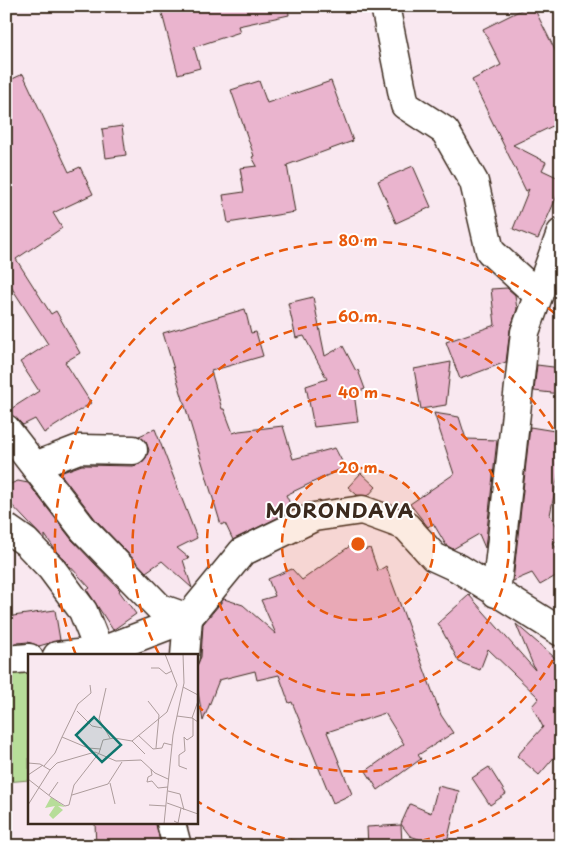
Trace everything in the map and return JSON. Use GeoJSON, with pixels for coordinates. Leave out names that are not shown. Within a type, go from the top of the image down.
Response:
{"type":"FeatureCollection","features":[{"type":"Feature","properties":{"kind":"street"},"geometry":{"type":"LineString","coordinates":[[385,6],[405,105],[445,131],[474,182],[490,251],[538,295]]}},
{"type":"Feature","properties":{"kind":"street"},"geometry":{"type":"LineString","coordinates":[[496,593],[525,332],[561,233]]}},
{"type":"Feature","properties":{"kind":"street"},"geometry":{"type":"LineString","coordinates":[[6,429],[84,530],[160,608],[188,618]]}},
{"type":"Feature","properties":{"kind":"street"},"geometry":{"type":"LineString","coordinates":[[35,466],[79,449],[133,450]]}},
{"type":"Feature","properties":{"kind":"street"},"geometry":{"type":"LineString","coordinates":[[6,528],[26,542],[51,568],[82,611],[100,654],[188,618],[242,552],[314,517],[362,510],[406,526],[434,557],[458,568],[561,632]]}},
{"type":"Feature","properties":{"kind":"street"},"geometry":{"type":"LineString","coordinates":[[184,654],[188,618]]}},
{"type":"Feature","properties":{"kind":"street"},"geometry":{"type":"LineString","coordinates":[[6,660],[28,658]]}},
{"type":"Feature","properties":{"kind":"street"},"geometry":{"type":"LineString","coordinates":[[170,824],[177,846]]}},
{"type":"Feature","properties":{"kind":"green space"},"geometry":{"type":"Polygon","coordinates":[[[28,663],[28,780],[6,782],[6,668],[28,663]]]}},
{"type":"Feature","properties":{"kind":"building"},"geometry":{"type":"Polygon","coordinates":[[[160,6],[288,6],[289,15],[238,26],[240,32],[194,47],[200,68],[178,74],[160,6]]]}},
{"type":"Feature","properties":{"kind":"building"},"geometry":{"type":"Polygon","coordinates":[[[529,6],[533,6],[561,62],[561,122],[513,145],[546,162],[542,170],[561,179],[561,187],[538,239],[513,229],[529,189],[526,191],[472,80],[501,65],[483,29],[529,6]]]}},
{"type":"Feature","properties":{"kind":"building"},"geometry":{"type":"Polygon","coordinates":[[[23,74],[69,172],[80,167],[93,194],[53,213],[62,228],[16,259],[51,314],[56,311],[80,353],[65,362],[91,403],[44,433],[35,419],[23,425],[12,415],[6,414],[6,412],[39,391],[20,362],[48,344],[6,279],[6,82],[23,74]]]}},
{"type":"Feature","properties":{"kind":"building"},"geometry":{"type":"Polygon","coordinates":[[[259,81],[267,103],[331,81],[353,141],[287,165],[295,212],[228,223],[223,195],[244,192],[240,168],[257,166],[252,157],[254,156],[231,90],[259,81]]]}},
{"type":"Feature","properties":{"kind":"building"},"geometry":{"type":"Polygon","coordinates":[[[122,126],[126,155],[106,158],[102,129],[122,126]]]}},
{"type":"Feature","properties":{"kind":"building"},"geometry":{"type":"Polygon","coordinates":[[[413,166],[431,207],[396,223],[378,181],[413,166]]]}},
{"type":"Feature","properties":{"kind":"building"},"geometry":{"type":"Polygon","coordinates":[[[507,288],[515,295],[517,309],[510,330],[506,362],[460,379],[446,342],[495,325],[491,289],[507,288]]]}},
{"type":"Feature","properties":{"kind":"building"},"geometry":{"type":"Polygon","coordinates":[[[313,297],[325,356],[343,346],[356,371],[358,370],[365,389],[354,393],[358,422],[314,427],[306,386],[327,379],[304,336],[296,338],[288,303],[313,297]]]}},
{"type":"Feature","properties":{"kind":"building"},"geometry":{"type":"Polygon","coordinates":[[[245,309],[251,333],[256,332],[263,356],[211,371],[222,409],[224,409],[233,433],[283,426],[293,459],[335,448],[345,467],[286,495],[293,510],[233,540],[225,523],[221,525],[163,333],[245,309]]]}},
{"type":"Feature","properties":{"kind":"building"},"geometry":{"type":"Polygon","coordinates":[[[451,362],[446,405],[421,409],[414,369],[451,362]]]}},
{"type":"Feature","properties":{"kind":"building"},"geometry":{"type":"Polygon","coordinates":[[[537,365],[561,368],[561,394],[534,391],[537,365]]]}},
{"type":"Feature","properties":{"kind":"building"},"geometry":{"type":"Polygon","coordinates":[[[434,413],[459,417],[466,439],[497,440],[485,548],[479,534],[453,549],[446,545],[433,523],[428,527],[410,504],[454,474],[434,413]]]}},
{"type":"Feature","properties":{"kind":"building"},"geometry":{"type":"Polygon","coordinates":[[[530,427],[561,432],[561,460],[550,515],[561,533],[561,538],[553,543],[561,555],[561,573],[540,585],[532,573],[513,581],[530,427]]]}},
{"type":"Feature","properties":{"kind":"building"},"geometry":{"type":"Polygon","coordinates":[[[155,429],[197,538],[177,548],[189,558],[183,560],[192,588],[162,561],[146,572],[96,520],[60,473],[82,465],[133,466],[140,464],[146,458],[149,450],[146,442],[139,436],[155,429]]]}},
{"type":"Feature","properties":{"kind":"building"},"geometry":{"type":"Polygon","coordinates":[[[361,473],[376,487],[368,496],[357,495],[348,487],[361,473]]]}},
{"type":"Feature","properties":{"kind":"building"},"geometry":{"type":"Polygon","coordinates":[[[18,481],[28,483],[72,540],[120,590],[136,614],[113,630],[87,590],[90,588],[56,551],[45,535],[45,540],[7,500],[10,484],[18,481]]]}},
{"type":"Feature","properties":{"kind":"building"},"geometry":{"type":"Polygon","coordinates":[[[357,541],[360,551],[370,548],[378,571],[386,566],[441,715],[453,733],[418,755],[421,759],[378,790],[366,771],[404,744],[385,713],[327,732],[352,794],[333,803],[292,702],[289,703],[279,675],[257,680],[255,671],[219,680],[203,721],[198,692],[198,662],[201,657],[203,624],[224,599],[243,605],[276,634],[261,600],[275,596],[268,579],[292,569],[302,580],[357,541]]]}},
{"type":"Feature","properties":{"kind":"building"},"geometry":{"type":"Polygon","coordinates":[[[469,595],[535,670],[516,624],[561,663],[561,761],[557,754],[539,775],[517,756],[543,727],[532,706],[539,698],[488,649],[480,670],[459,662],[438,623],[469,595]]]}},
{"type":"Feature","properties":{"kind":"building"},"geometry":{"type":"Polygon","coordinates":[[[55,610],[60,640],[39,646],[28,642],[6,644],[6,617],[55,610]]]}},
{"type":"Feature","properties":{"kind":"building"},"geometry":{"type":"Polygon","coordinates":[[[489,767],[506,794],[490,805],[472,778],[489,767]]]}},
{"type":"Feature","properties":{"kind":"building"},"geometry":{"type":"Polygon","coordinates":[[[438,786],[459,791],[446,846],[439,846],[410,836],[401,824],[410,804],[431,813],[438,786]]]}},
{"type":"Feature","properties":{"kind":"building"},"geometry":{"type":"Polygon","coordinates":[[[95,824],[156,824],[161,846],[96,846],[95,824]]]}},
{"type":"Feature","properties":{"kind":"building"},"geometry":{"type":"Polygon","coordinates":[[[401,825],[402,844],[368,846],[367,827],[401,825]]]}},
{"type":"Feature","properties":{"kind":"district","name":"MORONDAVA"},"geometry":{"type":"Point","coordinates":[340,511]}}]}
